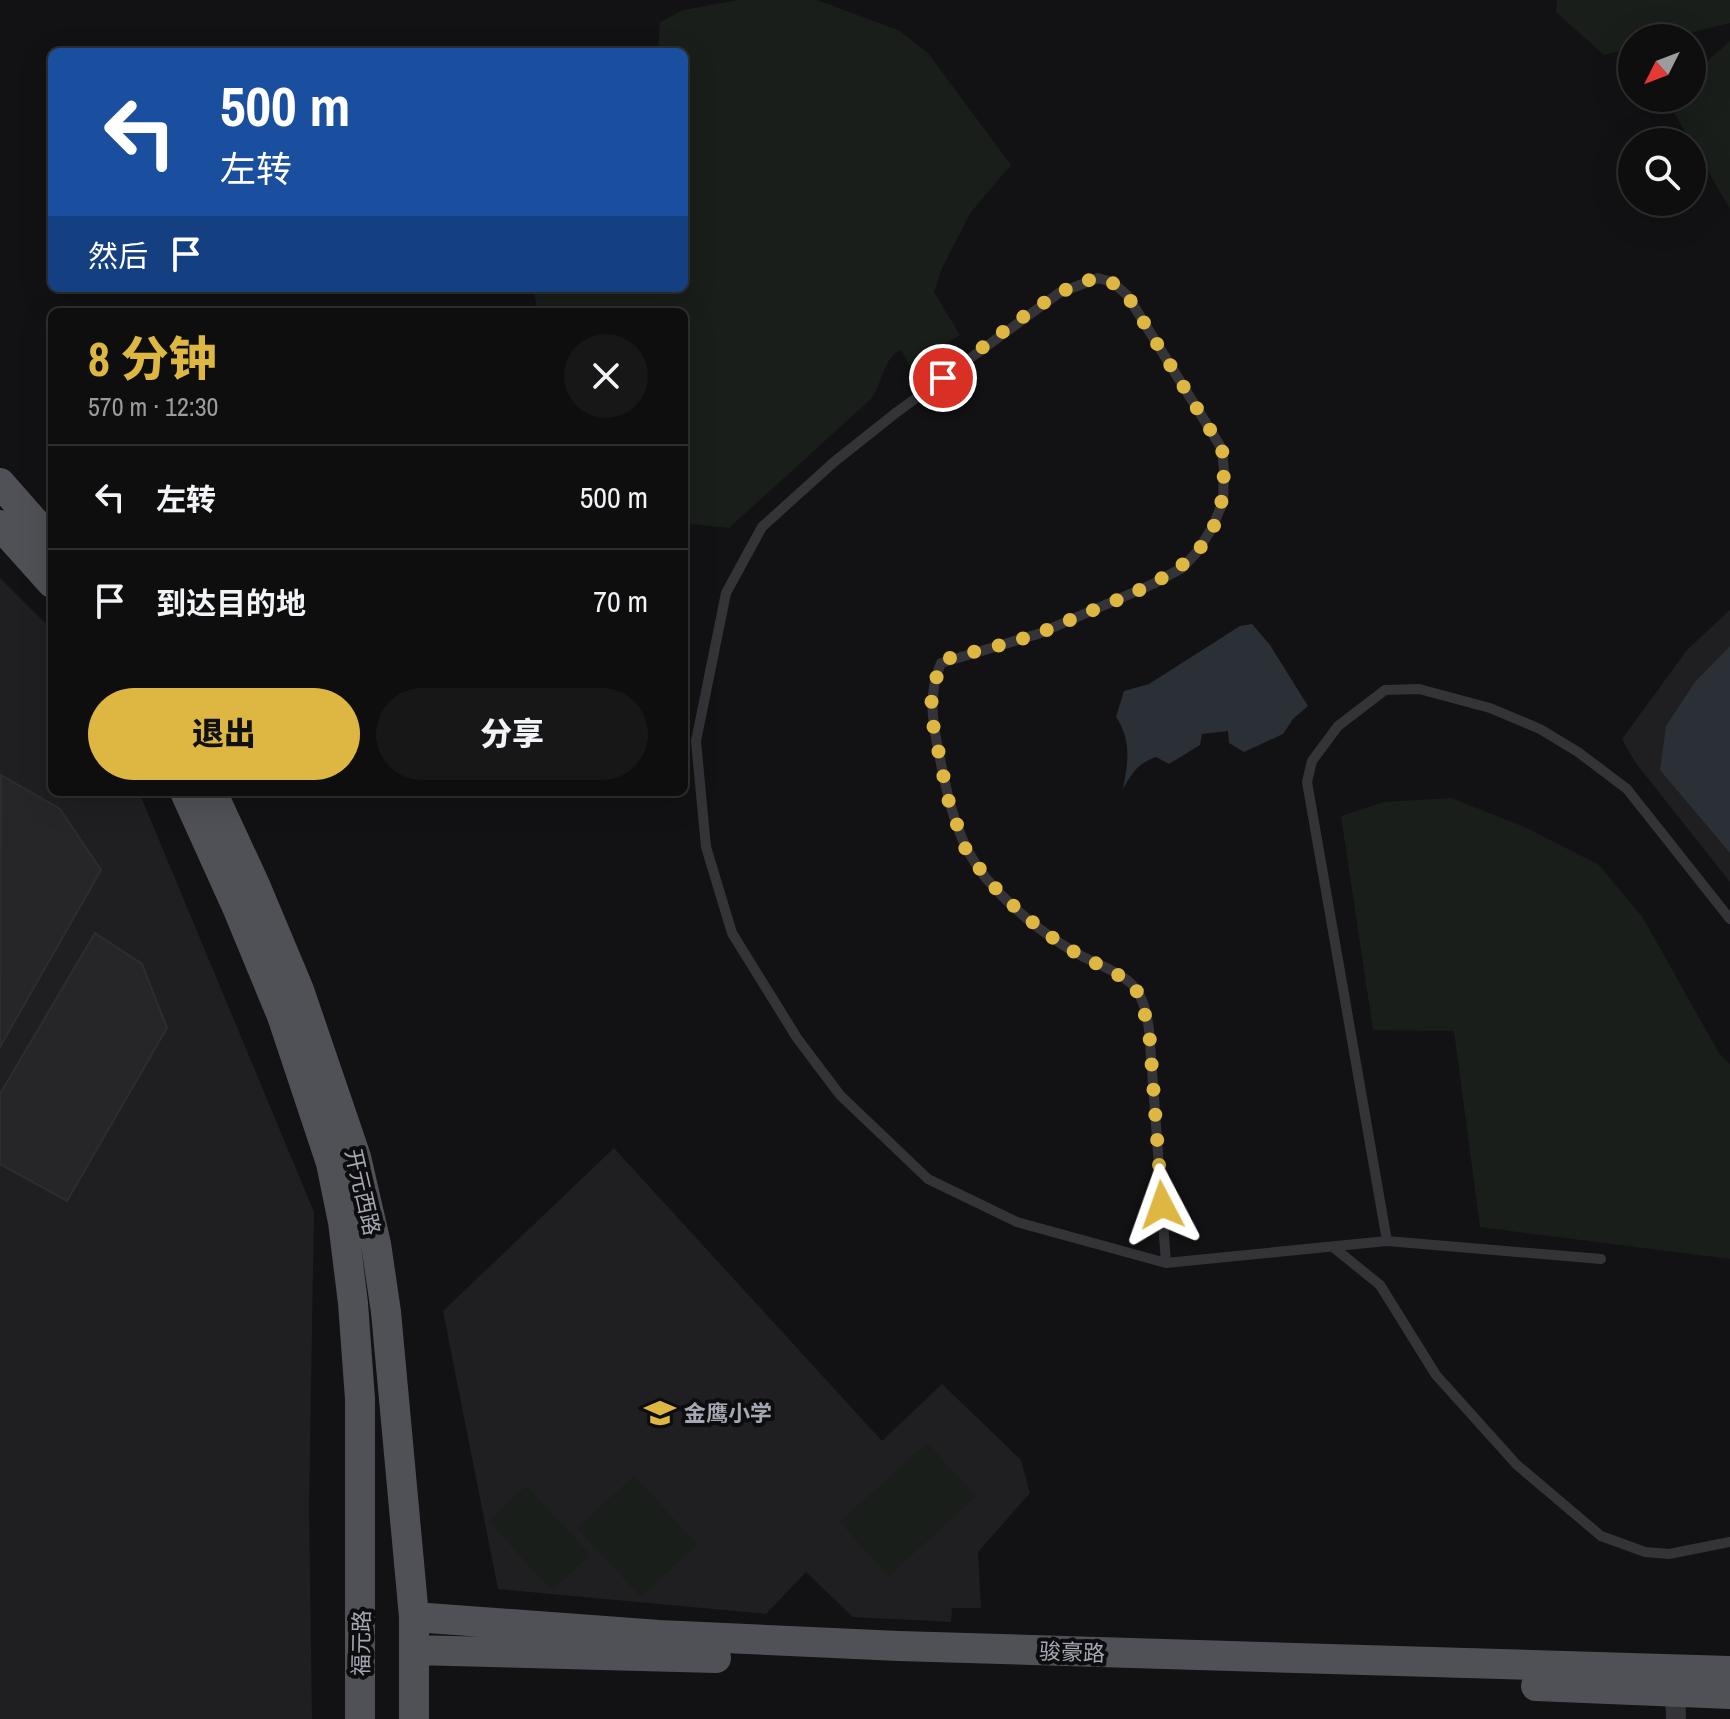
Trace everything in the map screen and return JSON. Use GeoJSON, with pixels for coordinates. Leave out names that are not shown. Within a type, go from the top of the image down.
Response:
{"type":"FeatureCollection","features":[{"type":"Feature","properties":{"kind":"main road"},"geometry":{"type":"LineString","coordinates":[[0,483],[48,537]]}},
{"type":"Feature","properties":{"kind":"main road"},"geometry":{"type":"LineString","coordinates":[[0,525],[48,579]]}},
{"type":"Feature","properties":{"kind":"main road","name":"开元西路"},"geometry":{"type":"LineString","coordinates":[[187,796],[282,1016],[331,1163],[343,1222],[353,1303],[360,1399],[362,1566]]}},
{"type":"Feature","properties":{"kind":"main road","name":"开元西路"},"geometry":{"type":"LineString","coordinates":[[214,796],[299,990],[356,1157],[376,1244],[386,1312],[414,1617]]}},
{"type":"Feature","properties":{"kind":"main road","name":"福元路"},"geometry":{"type":"LineString","coordinates":[[360,1719],[362,1566]]}},
{"type":"Feature","properties":{"kind":"main road"},"geometry":{"type":"LineString","coordinates":[[414,1617],[414,1719]]}},
{"type":"Feature","properties":{"kind":"main road","name":"骏豪路"},"geometry":{"type":"LineString","coordinates":[[414,1617],[659,1635],[1675,1693],[1730,1671]]}},
{"type":"Feature","properties":{"kind":"main road","name":"骏豪路"},"geometry":{"type":"LineString","coordinates":[[414,1650],[1280,1674],[1730,1694]]}},
{"type":"Feature","properties":{"kind":"lane"},"geometry":{"type":"LineString","coordinates":[[1166,1263],[1149,1029],[1139,994],[1128,980],[1044,932],[1001,895],[967,853],[948,799],[931,714],[932,692],[941,663],[1038,634],[1153,584],[1182,568],[1212,528],[1223,502],[1222,449],[1127,295],[1112,282],[1098,278],[1059,293],[897,412],[834,462],[762,527],[726,593],[696,741],[706,847],[732,933],[797,1038],[840,1095],[928,1179],[1017,1222],[1166,1263],[1387,1241],[1601,1259]]}},
{"type":"Feature","properties":{"kind":"lane"},"geometry":{"type":"LineString","coordinates":[[1387,1241],[1307,782],[1312,761],[1338,726],[1385,690],[1419,689],[1490,708],[1540,729],[1578,752],[1627,789],[1730,919]]}},
{"type":"Feature","properties":{"kind":"lane"},"geometry":{"type":"LineString","coordinates":[[1333,1247],[1380,1285],[1436,1375],[1517,1465],[1601,1536],[1645,1552],[1669,1554],[1730,1542]]}},
{"type":"Feature","properties":{"kind":"shaded area"},"geometry":{"type":"Polygon","coordinates":[[[739,0],[817,0],[900,31],[928,53],[1011,165],[971,212],[942,268],[934,292],[960,335],[910,366],[901,350],[895,353],[871,399],[729,528],[688,523],[688,308],[536,308],[534,292],[688,292],[688,48],[658,48],[660,22],[683,10],[739,0]]]}},
{"type":"Feature","properties":{"kind":"shaded area"},"geometry":{"type":"Polygon","coordinates":[[[1557,0],[1730,0],[1730,23],[1706,29],[1706,24],[1618,24],[1618,52],[1604,55],[1556,12],[1557,0]]]}},
{"type":"Feature","properties":{"kind":"shaded area"},"geometry":{"type":"Polygon","coordinates":[[[1730,41],[1730,209],[1706,168],[1706,128],[1683,128],[1674,112],[1706,112],[1706,62],[1730,41]]]}},
{"type":"Feature","properties":{"kind":"shaded area"},"geometry":{"type":"Polygon","coordinates":[[[0,578],[48,626],[48,796],[141,796],[314,1212],[309,1506],[312,1719],[0,1719],[0,578]]]}},
{"type":"Feature","properties":{"kind":"shaded area"},"geometry":{"type":"Polygon","coordinates":[[[1730,610],[1730,882],[1635,762],[1622,739],[1687,650],[1730,610]]]}},
{"type":"Feature","properties":{"kind":"shaded area"},"geometry":{"type":"Polygon","coordinates":[[[1252,624],[1270,645],[1308,706],[1293,719],[1283,734],[1244,752],[1229,743],[1228,731],[1202,734],[1200,745],[1169,764],[1156,757],[1145,762],[1123,789],[1127,743],[1116,717],[1124,691],[1149,684],[1240,626],[1252,624]]]}},
{"type":"Feature","properties":{"kind":"shaded area"},"geometry":{"type":"Polygon","coordinates":[[[1730,646],[1730,853],[1660,770],[1666,726],[1695,682],[1730,646]]]}},
{"type":"Feature","properties":{"kind":"shaded area"},"geometry":{"type":"Polygon","coordinates":[[[1451,798],[1527,828],[1599,865],[1643,918],[1719,1053],[1730,1064],[1730,1259],[1480,1227],[1454,1031],[1373,1030],[1341,816],[1384,802],[1451,798]]]}},
{"type":"Feature","properties":{"kind":"shaded area","name":"金鹰小学"},"geometry":{"type":"Polygon","coordinates":[[[614,1148],[882,1441],[942,1384],[1021,1460],[1030,1493],[978,1552],[981,1608],[952,1608],[951,1622],[853,1617],[806,1572],[766,1614],[498,1589],[443,1311],[614,1148]]]}},
{"type":"Feature","properties":{"kind":"shaded area"},"geometry":{"type":"Polygon","coordinates":[[[927,1443],[976,1496],[889,1576],[840,1522],[927,1443]]]}},
{"type":"Feature","properties":{"kind":"shaded area"},"geometry":{"type":"Polygon","coordinates":[[[634,1476],[697,1544],[641,1597],[577,1528],[634,1476]]]}},
{"type":"Feature","properties":{"kind":"shaded area"},"geometry":{"type":"Polygon","coordinates":[[[526,1486],[590,1555],[552,1590],[489,1522],[526,1486]]]}},
{"type":"Feature","properties":{"kind":"building"},"geometry":{"type":"Polygon","coordinates":[[[1,775],[60,809],[101,870],[0,1047],[1,775]]]}},
{"type":"Feature","properties":{"kind":"building"},"geometry":{"type":"Polygon","coordinates":[[[95,933],[142,964],[167,1028],[67,1201],[0,1164],[0,1094],[95,933]]]}},
{"type":"Feature","properties":{"kind":"place","name":"金鹰小学"},"geometry":{"type":"Point","coordinates":[660,1413]}},
{"type":"Feature","properties":{"kind":"route"},"geometry":{"type":"LineString","coordinates":[[943,378],[1059,293],[1098,278],[1112,282],[1127,295],[1222,449],[1223,502],[1212,528],[1182,568],[1153,584],[1038,634],[950,658],[941,663],[932,692],[931,714],[948,799],[967,853],[1001,895],[1044,932],[1128,980],[1139,994],[1149,1029],[1162,1205]]}}]}
